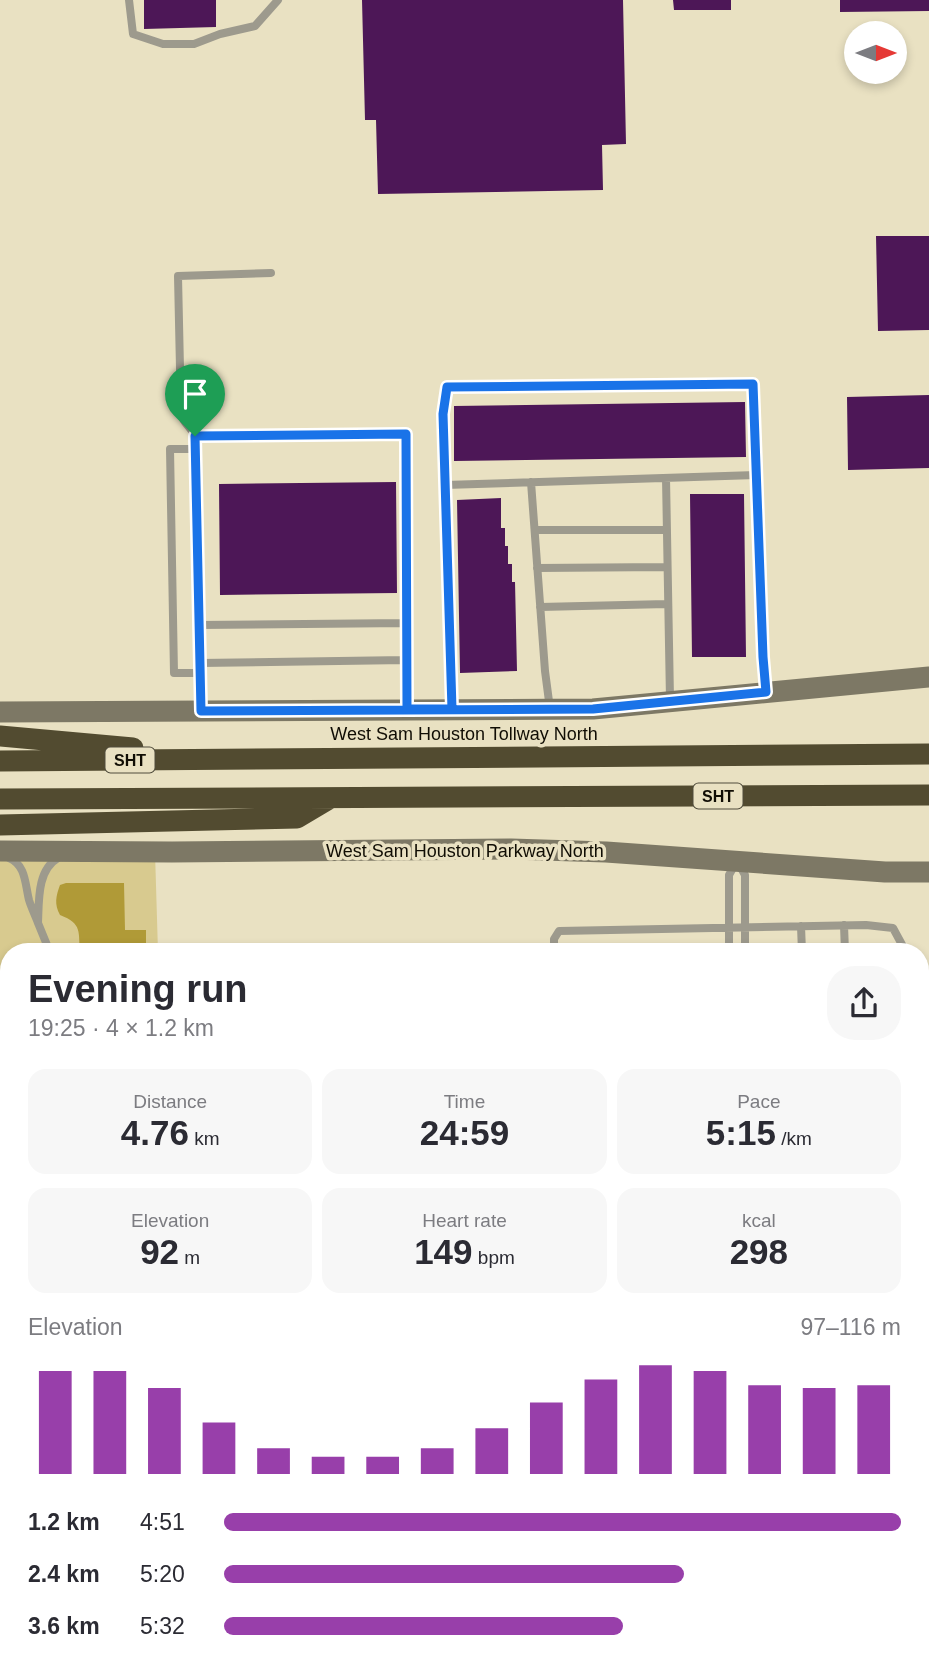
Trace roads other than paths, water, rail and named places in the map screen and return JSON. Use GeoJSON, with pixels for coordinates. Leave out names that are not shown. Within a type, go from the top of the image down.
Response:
{"type":"FeatureCollection","features":[{"type":"Feature","properties":{"kind":"highway"},"geometry":{"type":"LineString","coordinates":[[0,736],[261,759]]}},
{"type":"Feature","properties":{"kind":"highway","name":"West Sam Houston Tollway North"},"geometry":{"type":"LineString","coordinates":[[0,761],[929,754]]}},
{"type":"Feature","properties":{"kind":"highway","name":"SHT"},"geometry":{"type":"LineString","coordinates":[[0,799],[929,795]]}},
{"type":"Feature","properties":{"kind":"highway"},"geometry":{"type":"LineString","coordinates":[[0,825],[297,818],[331,798]]}},
{"type":"Feature","properties":{"kind":"main road"},"geometry":{"type":"LineString","coordinates":[[0,712],[593,709],[929,677]]}},
{"type":"Feature","properties":{"kind":"main road","name":"West Sam Houston Parkway North"},"geometry":{"type":"LineString","coordinates":[[0,852],[511,849],[606,852],[886,872],[929,872]]}},
{"type":"Feature","properties":{"kind":"lane"},"geometry":{"type":"LineString","coordinates":[[129,0],[132,34],[163,44],[194,44],[220,34],[255,26],[278,0]]}},
{"type":"Feature","properties":{"kind":"lane"},"geometry":{"type":"LineString","coordinates":[[201,711],[195,436],[181,415],[178,276],[271,273]]}},
{"type":"Feature","properties":{"kind":"lane"},"geometry":{"type":"LineString","coordinates":[[452,709],[443,414],[447,387],[753,384],[766,692]]}},
{"type":"Feature","properties":{"kind":"lane"},"geometry":{"type":"LineString","coordinates":[[195,436],[406,434],[407,709]]}},
{"type":"Feature","properties":{"kind":"lane"},"geometry":{"type":"LineString","coordinates":[[195,449],[170,449],[174,673],[200,673]]}},
{"type":"Feature","properties":{"kind":"lane"},"geometry":{"type":"LineString","coordinates":[[445,485],[756,475]]}},
{"type":"Feature","properties":{"kind":"lane"},"geometry":{"type":"LineString","coordinates":[[666,478],[670,701]]}},
{"type":"Feature","properties":{"kind":"lane"},"geometry":{"type":"LineString","coordinates":[[531,482],[550,709]]}},
{"type":"Feature","properties":{"kind":"lane"},"geometry":{"type":"LineString","coordinates":[[535,530],[667,530]]}},
{"type":"Feature","properties":{"kind":"lane"},"geometry":{"type":"LineString","coordinates":[[537,568],[667,567]]}},
{"type":"Feature","properties":{"kind":"lane"},"geometry":{"type":"LineString","coordinates":[[540,607],[667,604]]}},
{"type":"Feature","properties":{"kind":"lane"},"geometry":{"type":"LineString","coordinates":[[199,625],[406,623]]}},
{"type":"Feature","properties":{"kind":"lane"},"geometry":{"type":"LineString","coordinates":[[200,663],[407,660]]}},
{"type":"Feature","properties":{"kind":"lane"},"geometry":{"type":"LineString","coordinates":[[0,852],[15,860],[24,875],[29,901],[46,943]]}},
{"type":"Feature","properties":{"kind":"lane"},"geometry":{"type":"LineString","coordinates":[[38,923],[43,875],[52,861],[70,852]]}},
{"type":"Feature","properties":{"kind":"lane"},"geometry":{"type":"LineString","coordinates":[[729,943],[729,875],[737,861],[745,874],[745,943]]}},
{"type":"Feature","properties":{"kind":"lane"},"geometry":{"type":"LineString","coordinates":[[554,943],[559,931],[844,925],[893,928],[901,943]]}},
{"type":"Feature","properties":{"kind":"lane"},"geometry":{"type":"LineString","coordinates":[[844,925],[845,943]]}},
{"type":"Feature","properties":{"kind":"lane"},"geometry":{"type":"LineString","coordinates":[[801,926],[802,943]]}}]}
